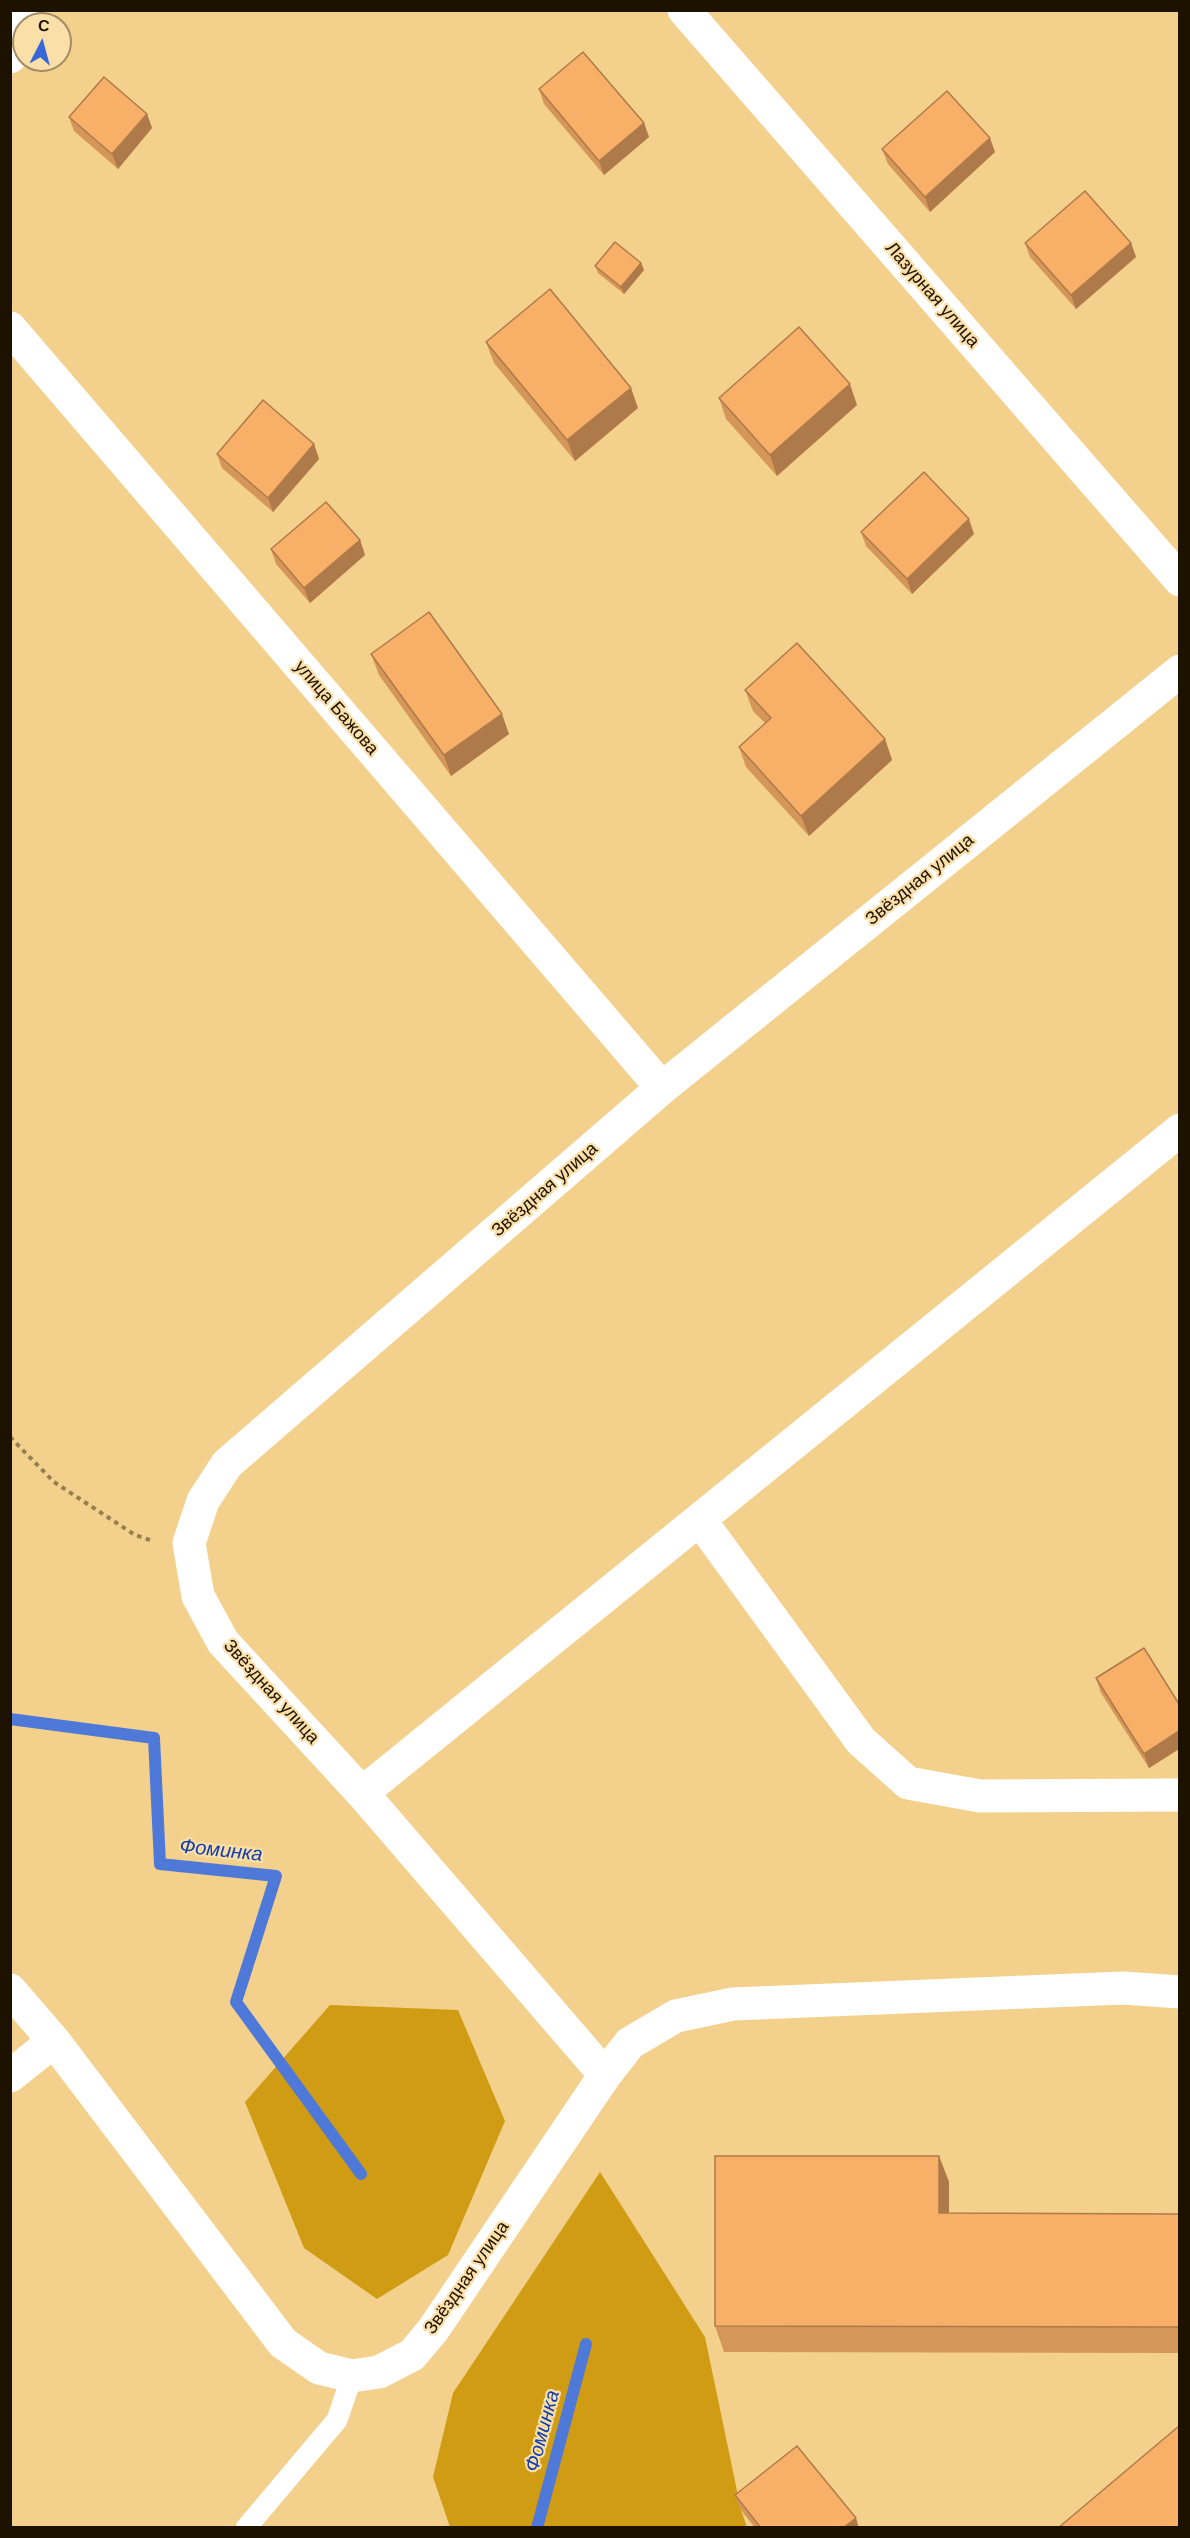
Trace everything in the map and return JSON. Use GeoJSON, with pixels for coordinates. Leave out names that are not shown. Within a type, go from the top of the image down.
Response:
{"type":"FeatureCollection","features":[{"type":"Feature","properties":{"kind":"street"},"geometry":{"type":"LineString","coordinates":[[10,57],[22,10]]}},
{"type":"Feature","properties":{"kind":"street","name":"Лазурная улица"},"geometry":{"type":"LineString","coordinates":[[684,10],[1179,580]]}},
{"type":"Feature","properties":{"kind":"street","name":"улица Бажова"},"geometry":{"type":"LineString","coordinates":[[10,328],[662,1088]]}},
{"type":"Feature","properties":{"kind":"street","name":"Звёздная улица"},"geometry":{"type":"LineString","coordinates":[[10,1990],[54,2041],[283,2343],[319,2368],[352,2376],[379,2372],[412,2355],[433,2330],[605,2075],[362,1793],[223,1642],[198,1596],[189,1543],[203,1501],[227,1464],[662,1088],[1179,671]]}},
{"type":"Feature","properties":{"kind":"street"},"geometry":{"type":"LineString","coordinates":[[362,1793],[1179,1130]]}},
{"type":"Feature","properties":{"kind":"street"},"geometry":{"type":"LineString","coordinates":[[700,1520],[861,1741],[908,1784],[980,1797],[1179,1795]]}},
{"type":"Feature","properties":{"kind":"street"},"geometry":{"type":"LineString","coordinates":[[605,2075],[630,2043],[676,2016],[733,2004],[1122,1988],[1179,1992]]}},
{"type":"Feature","properties":{"kind":"street"},"geometry":{"type":"LineString","coordinates":[[10,2076],[54,2041]]}},
{"type":"Feature","properties":{"kind":"lane"},"geometry":{"type":"LineString","coordinates":[[246,2528],[337,2420],[352,2376]]}},
{"type":"Feature","properties":{"kind":"path"},"geometry":{"type":"LineString","coordinates":[[10,1437],[54,1482],[135,1535],[168,1546],[189,1543]]}},
{"type":"Feature","properties":{"kind":"shaded area"},"geometry":{"type":"Polygon","coordinates":[[[330,2005],[458,2010],[505,2121],[448,2255],[377,2299],[304,2248],[245,2102],[330,2005]]]}},
{"type":"Feature","properties":{"kind":"shaded area"},"geometry":{"type":"Polygon","coordinates":[[[600,2172],[705,2337],[741,2510],[747,2527],[450,2527],[433,2477],[453,2393],[600,2172]]]}},
{"type":"Feature","properties":{"kind":"building"},"geometry":{"type":"Polygon","coordinates":[[[583,52],[644,123],[599,161],[539,89],[583,52]]]}},
{"type":"Feature","properties":{"kind":"building"},"geometry":{"type":"Polygon","coordinates":[[[104,77],[147,114],[112,154],[69,117],[104,77]]]}},
{"type":"Feature","properties":{"kind":"building"},"geometry":{"type":"Polygon","coordinates":[[[947,91],[990,138],[925,197],[882,149],[947,91]]]}},
{"type":"Feature","properties":{"kind":"building"},"geometry":{"type":"Polygon","coordinates":[[[1085,191],[1131,243],[1071,295],[1025,243],[1085,191]]]}},
{"type":"Feature","properties":{"kind":"building"},"geometry":{"type":"Polygon","coordinates":[[[615,242],[641,263],[621,287],[595,266],[615,242]]]}},
{"type":"Feature","properties":{"kind":"building"},"geometry":{"type":"Polygon","coordinates":[[[550,289],[631,388],[567,440],[486,342],[550,289]]]}},
{"type":"Feature","properties":{"kind":"building"},"geometry":{"type":"Polygon","coordinates":[[[799,327],[850,384],[770,455],[719,398],[799,327]]]}},
{"type":"Feature","properties":{"kind":"building"},"geometry":{"type":"Polygon","coordinates":[[[263,400],[314,444],[268,498],[217,454],[263,400]]]}},
{"type":"Feature","properties":{"kind":"building"},"geometry":{"type":"Polygon","coordinates":[[[924,472],[969,519],[907,579],[861,532],[924,472]]]}},
{"type":"Feature","properties":{"kind":"building"},"geometry":{"type":"Polygon","coordinates":[[[326,502],[360,540],[304,588],[271,549],[326,502]]]}},
{"type":"Feature","properties":{"kind":"building"},"geometry":{"type":"Polygon","coordinates":[[[429,612],[502,714],[444,755],[371,654],[429,612]]]}},
{"type":"Feature","properties":{"kind":"building"},"geometry":{"type":"Polygon","coordinates":[[[797,643],[885,739],[801,816],[739,747],[771,718],[745,690],[797,643]]]}},
{"type":"Feature","properties":{"kind":"building"},"geometry":{"type":"Polygon","coordinates":[[[1144,1648],[1179,1704],[1179,1731],[1144,1754],[1096,1678],[1144,1648]]]}},
{"type":"Feature","properties":{"kind":"building"},"geometry":{"type":"Polygon","coordinates":[[[715,2156],[939,2156],[939,2213],[1179,2214],[1179,2327],[715,2326],[715,2156]]]}},
{"type":"Feature","properties":{"kind":"building"},"geometry":{"type":"Polygon","coordinates":[[[1179,2426],[1179,2528],[1058,2528],[1179,2426]]]}},
{"type":"Feature","properties":{"kind":"building"},"geometry":{"type":"Polygon","coordinates":[[[797,2446],[856,2518],[843,2528],[761,2528],[735,2495],[797,2446]]]}},
{"type":"Feature","properties":{"kind":"waterway","name":"Фоминка"},"geometry":{"type":"LineString","coordinates":[[10,1719],[154,1738],[160,1864],[276,1876],[236,2002],[361,2174]]}},
{"type":"Feature","properties":{"kind":"waterway","name":"Фоминка"},"geometry":{"type":"LineString","coordinates":[[537,2528],[586,2344]]}}]}
